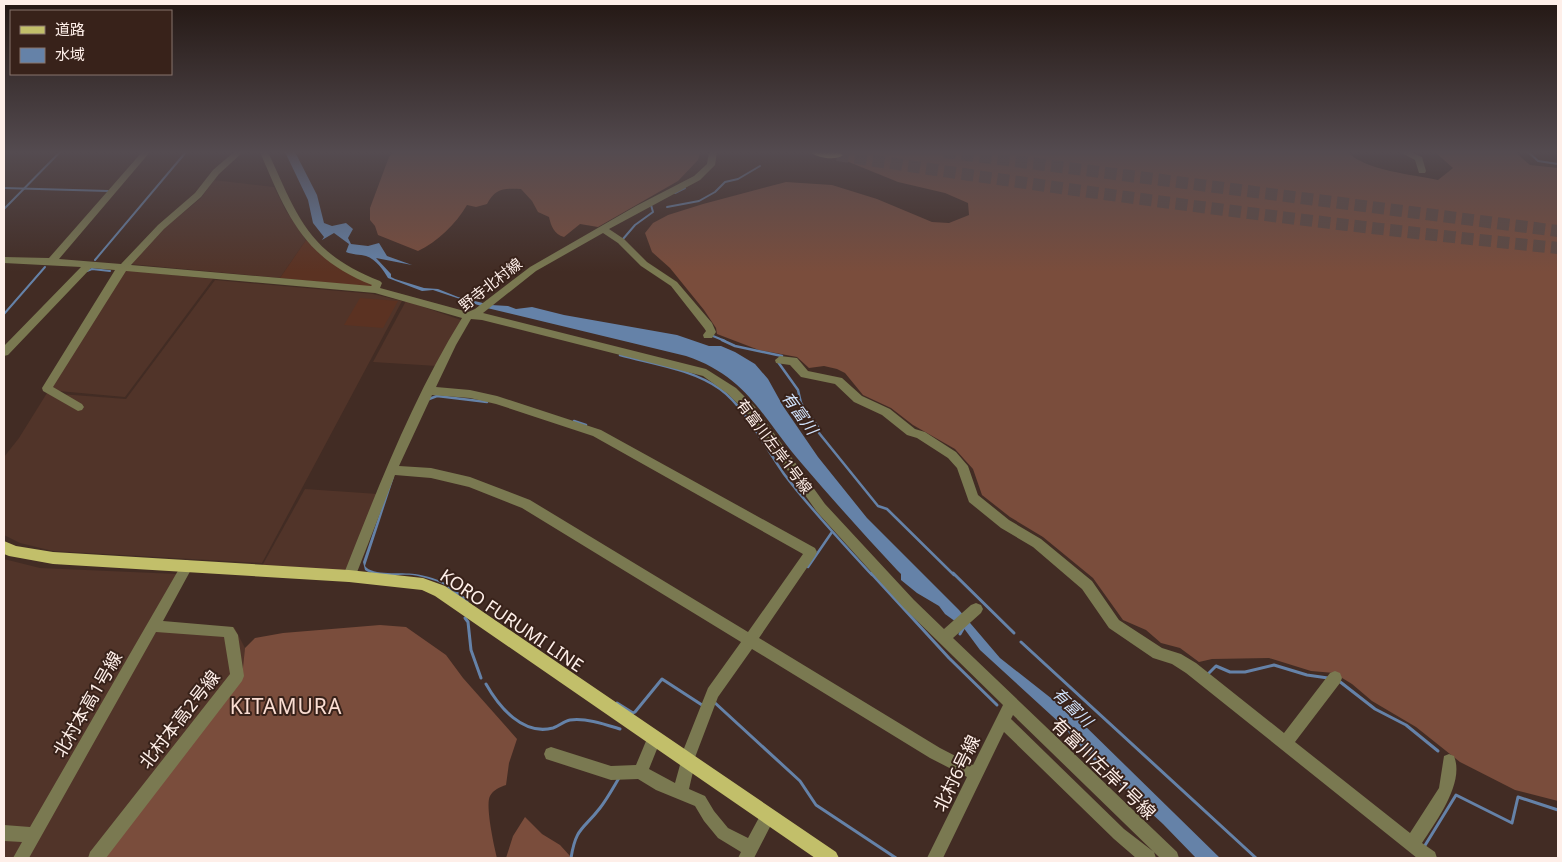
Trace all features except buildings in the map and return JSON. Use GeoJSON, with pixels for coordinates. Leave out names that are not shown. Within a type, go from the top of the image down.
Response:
{"type":"FeatureCollection","features":[{"type":"Feature","properties":{"kind":"main road","name":"KORO FURUMI LINE"},"geometry":{"type":"LineString","coordinates":[[4,547],[14,552],[54,558],[349,576],[406,581],[440,590],[767,817],[830,858]]}},
{"type":"Feature","properties":{"kind":"street"},"geometry":{"type":"LineString","coordinates":[[52,261],[111,192]]}},
{"type":"Feature","properties":{"kind":"street"},"geometry":{"type":"LineString","coordinates":[[78,408],[47,388],[120,266],[158,224],[193,192]]}},
{"type":"Feature","properties":{"kind":"street"},"geometry":{"type":"LineString","coordinates":[[120,266],[200,192]]}},
{"type":"Feature","properties":{"kind":"street"},"geometry":{"type":"LineString","coordinates":[[282,192],[297,224],[318,247],[336,262],[360,276],[377,283],[376,290]]}},
{"type":"Feature","properties":{"kind":"street","name":"野寺北村線"},"geometry":{"type":"LineString","coordinates":[[349,576],[391,470],[451,344],[474,314],[533,269],[671,192]]}},
{"type":"Feature","properties":{"kind":"street"},"geometry":{"type":"LineString","coordinates":[[604,229],[621,241],[644,264],[674,284],[708,326],[711,332],[708,335]]}},
{"type":"Feature","properties":{"kind":"street","name":"有富川左岸1号線"},"geometry":{"type":"LineString","coordinates":[[4,260],[120,266],[376,290],[629,352],[706,373],[722,382],[751,410],[821,508],[1011,704],[1171,858]]}},
{"type":"Feature","properties":{"kind":"street"},"geometry":{"type":"LineString","coordinates":[[4,352],[89,264]]}},
{"type":"Feature","properties":{"kind":"street"},"geometry":{"type":"LineString","coordinates":[[780,360],[793,361],[805,374],[838,380],[858,399],[886,412],[911,432],[952,455],[962,466],[973,498],[1004,524],[1037,543],[1087,585],[1114,624],[1158,653],[1176,659],[1191,668],[1429,858]]}},
{"type":"Feature","properties":{"kind":"street"},"geometry":{"type":"LineString","coordinates":[[429,391],[470,394],[522,406],[598,433],[811,552],[713,693],[687,762],[680,793]]}},
{"type":"Feature","properties":{"kind":"street"},"geometry":{"type":"LineString","coordinates":[[391,470],[431,473],[462,480],[526,504],[935,753],[976,774]]}},
{"type":"Feature","properties":{"kind":"street","name":"北村本高1号線"},"geometry":{"type":"LineString","coordinates":[[21,858],[187,566]]}},
{"type":"Feature","properties":{"kind":"street"},"geometry":{"type":"LineString","coordinates":[[945,637],[975,611]]}},
{"type":"Feature","properties":{"kind":"street","name":"北村本高2号線"},"geometry":{"type":"LineString","coordinates":[[96,858],[237,676],[228,631],[153,626]]}},
{"type":"Feature","properties":{"kind":"street"},"geometry":{"type":"LineString","coordinates":[[1286,743],[1335,678]]}},
{"type":"Feature","properties":{"kind":"street","name":"北村6号線"},"geometry":{"type":"LineString","coordinates":[[935,858],[1011,704]]}},
{"type":"Feature","properties":{"kind":"street"},"geometry":{"type":"LineString","coordinates":[[1003,721],[1119,834],[1148,858]]}},
{"type":"Feature","properties":{"kind":"street"},"geometry":{"type":"LineString","coordinates":[[640,772],[654,739]]}},
{"type":"Feature","properties":{"kind":"street"},"geometry":{"type":"LineString","coordinates":[[551,754],[611,772],[640,772],[661,785],[700,801],[723,833],[748,853],[767,817]]}},
{"type":"Feature","properties":{"kind":"street"},"geometry":{"type":"LineString","coordinates":[[1412,845],[1446,790],[1449,761]]}},
{"type":"Feature","properties":{"kind":"street"},"geometry":{"type":"LineString","coordinates":[[4,833],[34,835]]}},
{"type":"Feature","properties":{"kind":"shaded area"},"geometry":{"type":"Polygon","coordinates":[[[205,192],[277,192],[286,211],[306,240],[280,278],[130,264],[166,227],[201,198],[205,192]]]}},
{"type":"Feature","properties":{"kind":"shaded area"},"geometry":{"type":"Polygon","coordinates":[[[376,192],[497,192],[487,204],[476,207],[467,205],[446,232],[418,251],[378,235],[375,226],[370,220],[370,208],[376,192]]]}},
{"type":"Feature","properties":{"kind":"shaded area"},"geometry":{"type":"Polygon","coordinates":[[[524,192],[658,192],[598,227],[580,224],[564,237],[554,229],[549,217],[538,212],[524,192]]]}},
{"type":"Feature","properties":{"kind":"shaded area"},"geometry":{"type":"Polygon","coordinates":[[[747,192],[855,192],[877,199],[932,222],[949,223],[969,215],[968,203],[942,192],[1558,192],[1558,801],[1515,790],[1460,762],[1416,727],[1372,701],[1352,684],[1334,673],[1311,671],[1269,658],[1212,659],[1199,662],[1180,648],[1161,643],[1146,630],[1123,620],[1093,578],[1043,537],[1010,517],[982,495],[973,469],[955,449],[913,425],[891,408],[863,395],[845,373],[837,369],[824,366],[809,368],[797,357],[759,350],[717,334],[716,328],[704,310],[670,268],[652,252],[645,233],[653,223],[668,215],[747,192]]]}},
{"type":"Feature","properties":{"kind":"shaded area"},"geometry":{"type":"Polygon","coordinates":[[[306,240],[338,265],[372,283],[372,287],[280,278],[306,240]]]}},
{"type":"Feature","properties":{"kind":"shaded area"},"geometry":{"type":"Polygon","coordinates":[[[123,270],[213,279],[125,397],[59,391],[50,388],[123,270]]]}},
{"type":"Feature","properties":{"kind":"shaded area"},"geometry":{"type":"Polygon","coordinates":[[[215,280],[373,294],[402,301],[262,563],[53,551],[20,543],[4,535],[4,457],[19,438],[47,393],[126,399],[215,280]]]}},
{"type":"Feature","properties":{"kind":"shaded area"},"geometry":{"type":"Polygon","coordinates":[[[360,298],[398,301],[383,328],[344,325],[360,298]]]}},
{"type":"Feature","properties":{"kind":"shaded area"},"geometry":{"type":"Polygon","coordinates":[[[406,301],[461,320],[437,366],[373,362],[406,301]]]}},
{"type":"Feature","properties":{"kind":"shaded area"},"geometry":{"type":"Polygon","coordinates":[[[305,489],[378,494],[346,571],[262,566],[305,489]]]}},
{"type":"Feature","properties":{"kind":"shaded area"},"geometry":{"type":"Polygon","coordinates":[[[4,559],[40,568],[177,574],[148,623],[234,627],[245,648],[242,677],[104,858],[4,858],[4,559]]]}},
{"type":"Feature","properties":{"kind":"shaded area"},"geometry":{"type":"Polygon","coordinates":[[[380,625],[406,627],[446,655],[463,678],[517,739],[509,763],[506,785],[493,792],[489,801],[490,826],[497,858],[104,858],[242,677],[245,648],[255,638],[283,633],[380,625]]]}},
{"type":"Feature","properties":{"kind":"shaded area"},"geometry":{"type":"Polygon","coordinates":[[[525,817],[542,834],[560,845],[570,856],[569,858],[506,858],[513,836],[525,817]]]}},
{"type":"Feature","properties":{"kind":"water"},"geometry":{"type":"Polygon","coordinates":[[[304,192],[316,192],[324,223],[332,226],[346,223],[353,229],[348,238],[351,244],[368,246],[379,243],[387,256],[412,265],[376,258],[391,274],[391,277],[395,279],[424,288],[438,289],[458,297],[491,305],[508,306],[516,309],[532,307],[564,315],[677,335],[709,346],[721,346],[755,364],[768,379],[783,406],[818,457],[867,518],[959,610],[1000,658],[1080,721],[1220,858],[1196,858],[1163,824],[1088,755],[1063,726],[980,650],[963,627],[945,614],[939,606],[917,593],[901,580],[901,574],[803,465],[753,402],[725,376],[707,365],[686,356],[487,308],[433,290],[422,291],[388,278],[370,258],[346,252],[349,244],[334,233],[322,240],[324,237],[313,223],[304,192]]]}},
{"type":"Feature","properties":{"kind":"water"},"geometry":{"type":"Polygon","coordinates":[[[392,477],[394,477],[365,566],[374,571],[415,574],[428,577],[449,585],[450,588],[437,581],[422,577],[412,575],[381,575],[365,570],[363,562],[392,477]]]}},
{"type":"Feature","properties":{"kind":"waterway"},"geometry":{"type":"LineString","coordinates":[[4,209],[20,192]]}},
{"type":"Feature","properties":{"kind":"waterway"},"geometry":{"type":"LineString","coordinates":[[95,260],[152,192]]}},
{"type":"Feature","properties":{"kind":"waterway"},"geometry":{"type":"LineString","coordinates":[[667,207],[699,201],[715,192]]}},
{"type":"Feature","properties":{"kind":"waterway"},"geometry":{"type":"LineString","coordinates":[[623,239],[635,225],[653,212],[651,205]]}},
{"type":"Feature","properties":{"kind":"waterway"},"geometry":{"type":"LineString","coordinates":[[4,314],[45,267]]}},
{"type":"Feature","properties":{"kind":"waterway"},"geometry":{"type":"LineString","coordinates":[[87,271],[92,269],[110,271]]}},
{"type":"Feature","properties":{"kind":"waterway"},"geometry":{"type":"LineString","coordinates":[[713,336],[725,341]]}},
{"type":"Feature","properties":{"kind":"waterway"},"geometry":{"type":"LineString","coordinates":[[722,340],[735,346],[782,356]]}},
{"type":"Feature","properties":{"kind":"waterway"},"geometry":{"type":"LineString","coordinates":[[620,355],[685,372],[720,389],[738,406],[794,487],[872,575]]}},
{"type":"Feature","properties":{"kind":"waterway","name":"有富川"},"geometry":{"type":"LineString","coordinates":[[778,362],[798,390],[801,403],[818,427],[819,433],[878,506],[887,509],[954,575]]}},
{"type":"Feature","properties":{"kind":"waterway"},"geometry":{"type":"LineString","coordinates":[[429,399],[437,396],[487,402]]}},
{"type":"Feature","properties":{"kind":"waterway"},"geometry":{"type":"LineString","coordinates":[[574,421],[586,425]]}},
{"type":"Feature","properties":{"kind":"waterway"},"geometry":{"type":"LineString","coordinates":[[808,567],[832,532]]}},
{"type":"Feature","properties":{"kind":"waterway"},"geometry":{"type":"LineString","coordinates":[[871,573],[949,658],[997,705]]}},
{"type":"Feature","properties":{"kind":"waterway"},"geometry":{"type":"LineString","coordinates":[[953,573],[1014,633]]}},
{"type":"Feature","properties":{"kind":"waterway"},"geometry":{"type":"LineString","coordinates":[[448,586],[467,601]]}},
{"type":"Feature","properties":{"kind":"waterway"},"geometry":{"type":"LineString","coordinates":[[465,618],[468,622],[471,650],[481,678]]}},
{"type":"Feature","properties":{"kind":"waterway"},"geometry":{"type":"LineString","coordinates":[[960,634],[964,627]]}},
{"type":"Feature","properties":{"kind":"waterway","name":"有富川"},"geometry":{"type":"LineString","coordinates":[[1021,642],[1256,858]]}},
{"type":"Feature","properties":{"kind":"waterway"},"geometry":{"type":"LineString","coordinates":[[1208,674],[1216,666],[1230,672],[1245,672],[1274,665],[1307,675],[1328,678]]}},
{"type":"Feature","properties":{"kind":"waterway"},"geometry":{"type":"LineString","coordinates":[[617,703],[633,713],[635,712],[662,679],[702,705]]}},
{"type":"Feature","properties":{"kind":"waterway"},"geometry":{"type":"LineString","coordinates":[[1339,681],[1375,709],[1406,725],[1438,751]]}},
{"type":"Feature","properties":{"kind":"waterway"},"geometry":{"type":"LineString","coordinates":[[486,684],[498,702],[513,718],[532,728],[553,728],[568,721],[583,720],[620,729]]}},
{"type":"Feature","properties":{"kind":"waterway"},"geometry":{"type":"LineString","coordinates":[[714,702],[800,781],[816,805],[896,858]]}},
{"type":"Feature","properties":{"kind":"waterway"},"geometry":{"type":"LineString","coordinates":[[571,858],[578,834],[603,805],[619,778]]}},
{"type":"Feature","properties":{"kind":"waterway"},"geometry":{"type":"LineString","coordinates":[[1424,847],[1456,795],[1512,823],[1518,797],[1558,810]]}},
{"type":"Feature","properties":{"kind":"tunnel"},"geometry":{"type":"LineString","coordinates":[[1094,192],[1377,229],[1558,248]]}},
{"type":"Feature","properties":{"kind":"tunnel"},"geometry":{"type":"LineString","coordinates":[[1257,192],[1558,231]]}},
{"type":"Feature","properties":{"kind":"district","name":"KITAMURA"},"geometry":{"type":"Point","coordinates":[286,706]}}]}
